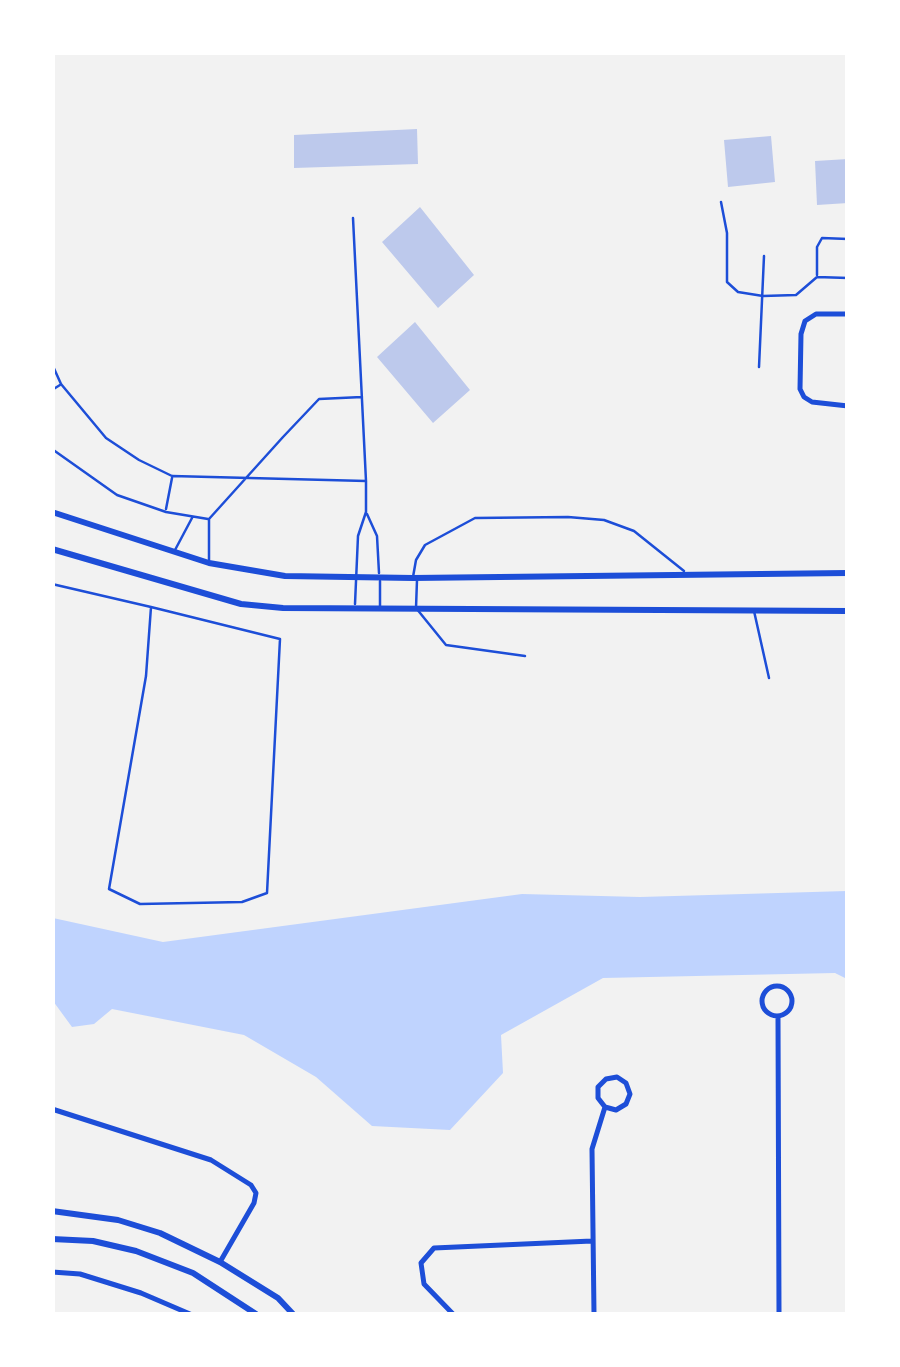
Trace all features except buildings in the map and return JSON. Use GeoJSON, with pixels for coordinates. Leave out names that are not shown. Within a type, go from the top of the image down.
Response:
{"type":"FeatureCollection","features":[{"type":"Feature","properties":{"kind":"street"},"geometry":{"type":"LineString","coordinates":[[848,314],[816,314],[806,321],[801,334],[800,389],[812,402],[848,406]]}},
{"type":"Feature","properties":{"kind":"street"},"geometry":{"type":"LineString","coordinates":[[52,512],[210,563],[286,576],[848,573]]}},
{"type":"Feature","properties":{"kind":"street"},"geometry":{"type":"LineString","coordinates":[[52,548],[240,604],[380,609],[848,610]]}},
{"type":"Feature","properties":{"kind":"street"},"geometry":{"type":"LineString","coordinates":[[776,986],[787,989],[793,1000],[789,1012],[778,1017],[767,1014],[762,1003],[765,991],[776,986]]}},
{"type":"Feature","properties":{"kind":"street"},"geometry":{"type":"LineString","coordinates":[[778,1017],[779,1314]]}},
{"type":"Feature","properties":{"kind":"street"},"geometry":{"type":"LineString","coordinates":[[617,1077],[626,1083],[630,1094],[626,1104],[616,1110],[605,1107],[598,1098],[598,1087],[606,1079],[617,1077]]}},
{"type":"Feature","properties":{"kind":"street"},"geometry":{"type":"LineString","coordinates":[[594,1314],[592,1149],[605,1107]]}},
{"type":"Feature","properties":{"kind":"street"},"geometry":{"type":"LineString","coordinates":[[52,1109],[211,1160],[251,1186],[256,1193],[254,1203],[220,1262]]}},
{"type":"Feature","properties":{"kind":"street"},"geometry":{"type":"LineString","coordinates":[[52,1211],[132,1224],[160,1233],[220,1262],[278,1298],[293,1314]]}},
{"type":"Feature","properties":{"kind":"street"},"geometry":{"type":"LineString","coordinates":[[52,1239],[93,1241],[136,1252],[193,1274],[256,1314]]}},
{"type":"Feature","properties":{"kind":"street"},"geometry":{"type":"LineString","coordinates":[[453,1314],[424,1284],[421,1262],[434,1248],[592,1241]]}},
{"type":"Feature","properties":{"kind":"street"},"geometry":{"type":"LineString","coordinates":[[52,1272],[80,1274],[190,1314]]}},
{"type":"Feature","properties":{"kind":"lane"},"geometry":{"type":"LineString","coordinates":[[722,202],[728,233],[728,282],[738,292],[796,296],[817,277],[848,278]]}},
{"type":"Feature","properties":{"kind":"lane"},"geometry":{"type":"LineString","coordinates":[[353,218],[366,481],[366,512],[358,536],[355,608]]}},
{"type":"Feature","properties":{"kind":"lane"},"geometry":{"type":"LineString","coordinates":[[817,277],[817,247],[822,238],[848,239]]}},
{"type":"Feature","properties":{"kind":"lane"},"geometry":{"type":"LineString","coordinates":[[759,366],[764,256]]}},
{"type":"Feature","properties":{"kind":"lane"},"geometry":{"type":"LineString","coordinates":[[52,364],[62,384],[106,438],[172,476],[366,481]]}},
{"type":"Feature","properties":{"kind":"lane"},"geometry":{"type":"LineString","coordinates":[[52,390],[62,384]]}},
{"type":"Feature","properties":{"kind":"lane"},"geometry":{"type":"LineString","coordinates":[[210,563],[209,520],[245,477],[319,399],[363,396]]}},
{"type":"Feature","properties":{"kind":"lane"},"geometry":{"type":"LineString","coordinates":[[54,452],[118,494],[166,512],[209,520]]}},
{"type":"Feature","properties":{"kind":"lane"},"geometry":{"type":"LineString","coordinates":[[166,512],[172,476]]}},
{"type":"Feature","properties":{"kind":"lane"},"geometry":{"type":"LineString","coordinates":[[366,512],[377,536],[380,609]]}},
{"type":"Feature","properties":{"kind":"lane"},"geometry":{"type":"LineString","coordinates":[[174,551],[192,518]]}},
{"type":"Feature","properties":{"kind":"lane"},"geometry":{"type":"LineString","coordinates":[[525,656],[446,645],[416,608],[416,560],[426,545],[475,518],[604,520],[634,531],[689,575]]}},
{"type":"Feature","properties":{"kind":"lane"},"geometry":{"type":"LineString","coordinates":[[52,584],[151,607],[280,639],[268,892],[242,902],[140,904],[109,889],[146,676],[151,607]]}},
{"type":"Feature","properties":{"kind":"lane"},"geometry":{"type":"LineString","coordinates":[[754,610],[769,678]]}},
{"type":"Feature","properties":{"kind":"water"},"geometry":{"type":"Polygon","coordinates":[[[847,891],[847,979],[835,973],[603,978],[501,1035],[503,1073],[450,1130],[372,1126],[316,1077],[244,1035],[112,1009],[94,1024],[72,1027],[53,1001],[53,918],[163,942],[522,894],[640,897],[847,891]]]}}]}
